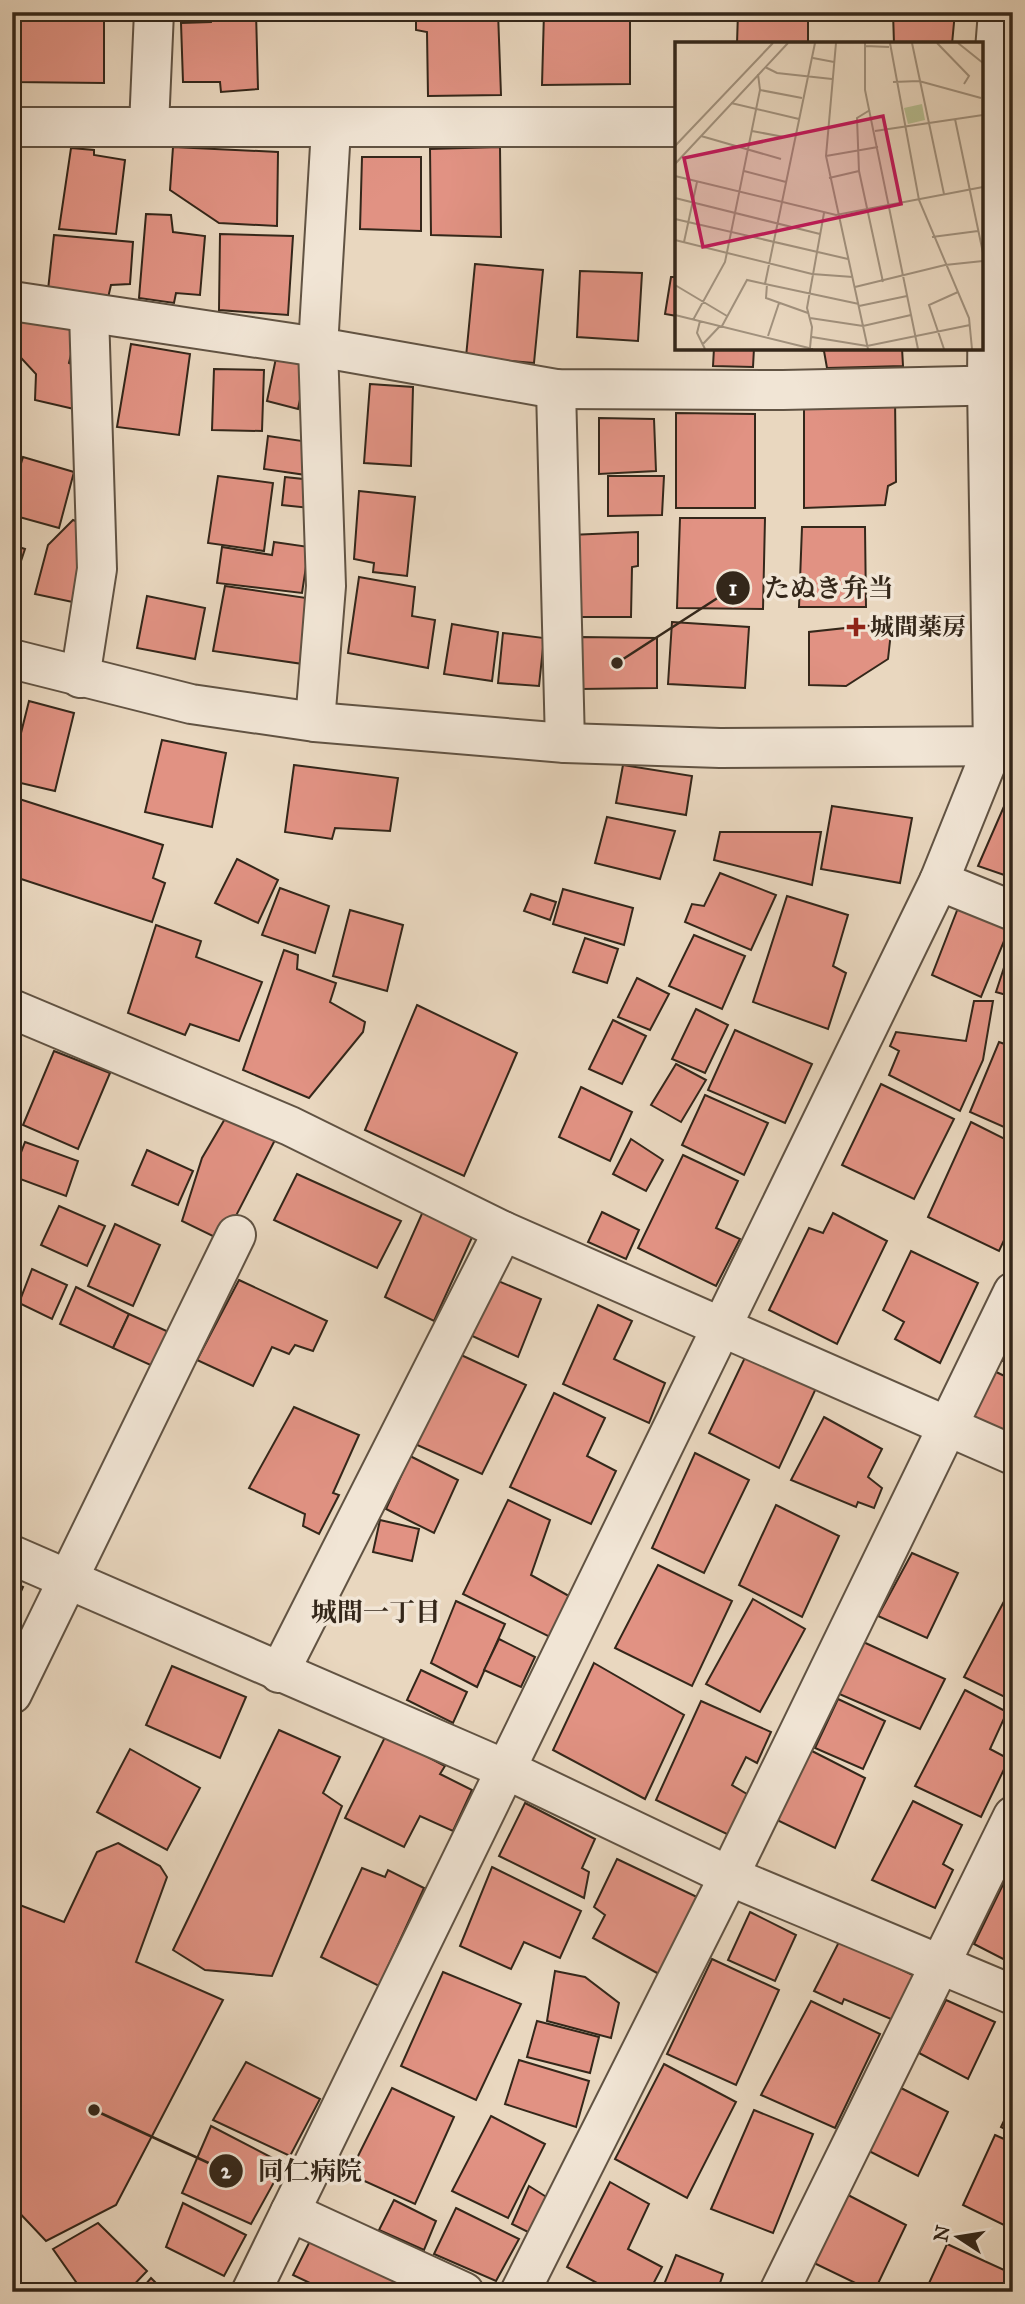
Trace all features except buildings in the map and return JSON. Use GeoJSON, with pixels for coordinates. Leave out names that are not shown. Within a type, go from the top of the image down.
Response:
{"type":"FeatureCollection","features":[{"type":"Feature","properties":{"kind":"street"},"geometry":{"type":"LineString","coordinates":[[149,126],[154,12]]}},
{"type":"Feature","properties":{"kind":"street"},"geometry":{"type":"LineString","coordinates":[[251,2292],[940,881],[1003,746],[1000,385],[994,126],[998,12]]}},
{"type":"Feature","properties":{"kind":"street"},"geometry":{"type":"LineString","coordinates":[[12,127],[675,127]]}},
{"type":"Feature","properties":{"kind":"street"},"geometry":{"type":"LineString","coordinates":[[315,722],[326,586],[318,347],[331,129]]}},
{"type":"Feature","properties":{"kind":"street"},"geometry":{"type":"LineString","coordinates":[[12,301],[318,347],[556,389],[783,390],[1000,385]]}},
{"type":"Feature","properties":{"kind":"street"},"geometry":{"type":"LineString","coordinates":[[80,678],[97,569],[89,313]]}},
{"type":"Feature","properties":{"kind":"street"},"geometry":{"type":"LineString","coordinates":[[556,389],[565,743]]}},
{"type":"Feature","properties":{"kind":"street"},"geometry":{"type":"LineString","coordinates":[[12,659],[191,704],[315,722],[565,743],[720,748],[1003,746]]}},
{"type":"Feature","properties":{"kind":"street"},"geometry":{"type":"LineString","coordinates":[[940,881],[1013,911]]}},
{"type":"Feature","properties":{"kind":"street"},"geometry":{"type":"LineString","coordinates":[[12,1009],[290,1126],[503,1231],[1013,1455]]}},
{"type":"Feature","properties":{"kind":"street"},"geometry":{"type":"LineString","coordinates":[[279,1673],[503,1231]]}},
{"type":"Feature","properties":{"kind":"street"},"geometry":{"type":"LineString","coordinates":[[12,1693],[236,1235]]}},
{"type":"Feature","properties":{"kind":"street"},"geometry":{"type":"LineString","coordinates":[[520,2292],[729,1876],[1013,1292]]}},
{"type":"Feature","properties":{"kind":"street"},"geometry":{"type":"LineString","coordinates":[[12,1555],[507,1770],[729,1876],[1013,1995]]}},
{"type":"Feature","properties":{"kind":"street"},"geometry":{"type":"LineString","coordinates":[[779,2292],[1013,1816]]}},
{"type":"Feature","properties":{"kind":"street"},"geometry":{"type":"LineString","coordinates":[[290,2212],[464,2292]]}},
{"type":"Feature","properties":{"kind":"place","name":"城間薬房"},"geometry":{"type":"Point","coordinates":[856,627]}},
{"type":"Feature","properties":{"kind":"place","name":"たぬき弁当"},"geometry":{"type":"Point","coordinates":[617,663]}},
{"type":"Feature","properties":{"kind":"place","name":"同仁病院"},"geometry":{"type":"Point","coordinates":[94,2110]}},
{"type":"Feature","properties":{"kind":"district","name":"城間一丁目"},"geometry":{"type":"Point","coordinates":[376,1612]}}]}
